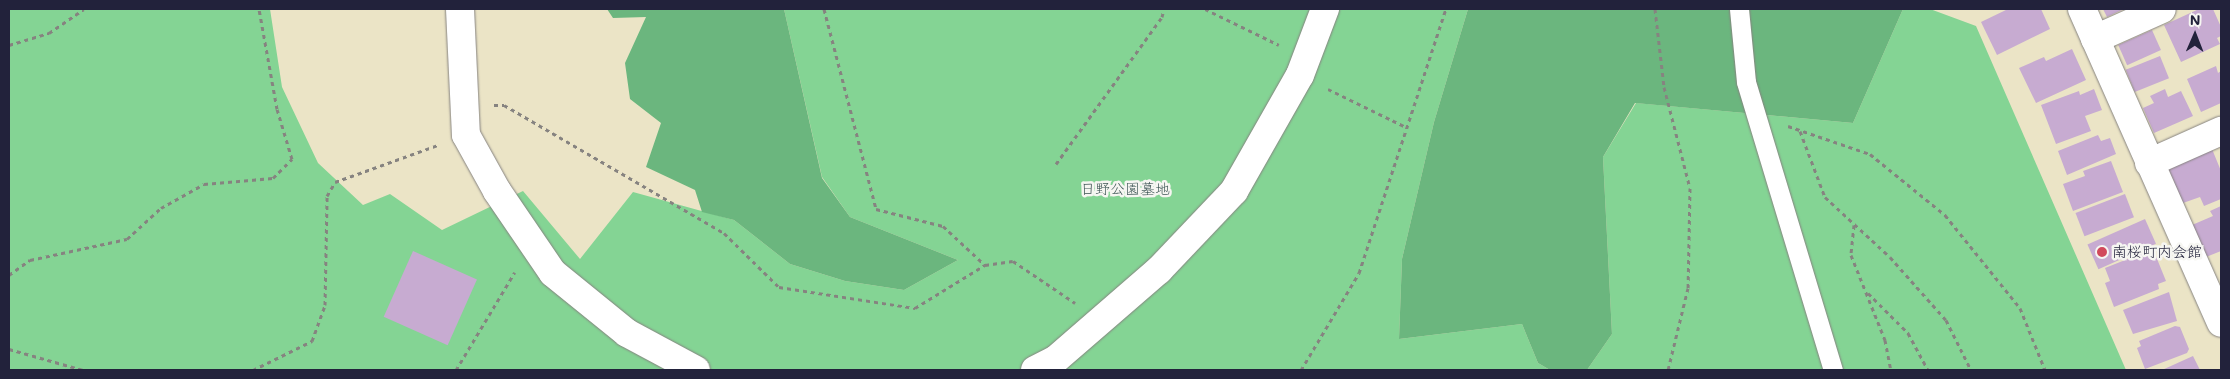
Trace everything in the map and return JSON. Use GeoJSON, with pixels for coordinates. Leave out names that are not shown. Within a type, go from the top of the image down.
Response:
{"type":"FeatureCollection","features":[{"type":"Feature","properties":{"kind":"street"},"geometry":{"type":"LineString","coordinates":[[1035,370],[1055,360],[1159,270],[1234,191],[1303,67],[1324,9]]}},
{"type":"Feature","properties":{"kind":"street"},"geometry":{"type":"LineString","coordinates":[[2082,9],[2149,162],[2211,277],[2221,323]]}},
{"type":"Feature","properties":{"kind":"street"},"geometry":{"type":"LineString","coordinates":[[2095,38],[2162,9]]}},
{"type":"Feature","properties":{"kind":"street"},"geometry":{"type":"LineString","coordinates":[[465,16],[463,103],[466,135],[497,191],[553,273],[627,333],[696,370]]}},
{"type":"Feature","properties":{"kind":"street"},"geometry":{"type":"LineString","coordinates":[[2149,162],[2221,131]]}},
{"type":"Feature","properties":{"kind":"lane"},"geometry":{"type":"LineString","coordinates":[[1739,9],[1746,82],[1834,370]]}},
{"type":"Feature","properties":{"kind":"path"},"geometry":{"type":"LineString","coordinates":[[9,45],[49,33],[84,9]]}},
{"type":"Feature","properties":{"kind":"path"},"geometry":{"type":"LineString","coordinates":[[9,275],[30,260],[127,239],[161,208],[204,184],[273,178],[292,159],[277,110],[259,9]]}},
{"type":"Feature","properties":{"kind":"path"},"geometry":{"type":"LineString","coordinates":[[824,9],[876,209],[943,226],[985,265]]}},
{"type":"Feature","properties":{"kind":"path"},"geometry":{"type":"LineString","coordinates":[[1056,164],[1162,17],[1164,9]]}},
{"type":"Feature","properties":{"kind":"path"},"geometry":{"type":"LineString","coordinates":[[1205,9],[1406,127]]}},
{"type":"Feature","properties":{"kind":"path"},"geometry":{"type":"LineString","coordinates":[[1301,370],[1359,273],[1446,9]]}},
{"type":"Feature","properties":{"kind":"path"},"geometry":{"type":"LineString","coordinates":[[1656,9],[1664,87],[1690,188],[1688,288],[1668,370]]}},
{"type":"Feature","properties":{"kind":"path"},"geometry":{"type":"LineString","coordinates":[[463,103],[504,105],[724,233],[779,287],[916,308],[985,265],[1014,261],[1101,320]]}},
{"type":"Feature","properties":{"kind":"path"},"geometry":{"type":"LineString","coordinates":[[1756,115],[1870,154],[1946,215],[2020,308],[2045,370]]}},
{"type":"Feature","properties":{"kind":"path"},"geometry":{"type":"LineString","coordinates":[[1800,130],[1825,197],[1890,257],[1946,320],[1971,370]]}},
{"type":"Feature","properties":{"kind":"path"},"geometry":{"type":"LineString","coordinates":[[253,370],[312,341],[325,305],[327,196],[334,182],[466,135]]}},
{"type":"Feature","properties":{"kind":"path"},"geometry":{"type":"LineString","coordinates":[[1854,224],[1851,255],[1885,340],[1891,370]]}},
{"type":"Feature","properties":{"kind":"path"},"geometry":{"type":"LineString","coordinates":[[456,370],[532,244]]}},
{"type":"Feature","properties":{"kind":"path"},"geometry":{"type":"LineString","coordinates":[[1866,291],[1908,333],[1928,370]]}},
{"type":"Feature","properties":{"kind":"path"},"geometry":{"type":"LineString","coordinates":[[9,349],[83,370]]}},
{"type":"Feature","properties":{"kind":"green space","name":"日野公園墓地"},"geometry":{"type":"Polygon","coordinates":[[[9,9],[270,9],[282,87],[318,163],[363,205],[390,194],[442,230],[523,191],[580,259],[633,192],[734,220],[790,264],[845,281],[904,290],[958,260],[850,217],[822,177],[784,9],[1468,9],[1434,122],[1402,259],[1399,339],[1522,324],[1538,363],[1550,370],[9,370],[9,9]]]}},
{"type":"Feature","properties":{"kind":"green space"},"geometry":{"type":"Polygon","coordinates":[[[607,9],[784,9],[822,178],[850,217],[958,260],[904,290],[845,281],[790,264],[734,220],[702,212],[695,190],[646,167],[661,123],[630,99],[625,63],[646,17],[613,18],[607,9]]]}},
{"type":"Feature","properties":{"kind":"green space"},"geometry":{"type":"Polygon","coordinates":[[[1468,9],[1903,9],[1853,123],[1635,103],[1603,157],[1612,334],[1587,370],[1550,370],[1538,363],[1522,324],[1399,339],[1402,259],[1434,122],[1468,9]]]}},
{"type":"Feature","properties":{"kind":"green space"},"geometry":{"type":"Polygon","coordinates":[[[1903,9],[1930,9],[1976,26],[2126,370],[1587,370],[1612,334],[1603,157],[1636,103],[1853,123],[1903,9]]]}},
{"type":"Feature","properties":{"kind":"building"},"geometry":{"type":"Polygon","coordinates":[[[2008,9],[2041,9],[2050,29],[1997,55],[1981,22],[2008,9]]]}},
{"type":"Feature","properties":{"kind":"building"},"geometry":{"type":"Polygon","coordinates":[[[2103,9],[2124,9],[2107,17],[2103,9]]]}},
{"type":"Feature","properties":{"kind":"building"},"geometry":{"type":"Polygon","coordinates":[[[2199,9],[2213,9],[2221,27],[2221,36],[2217,38],[2220,44],[2181,62],[2164,25],[2199,9]]]}},
{"type":"Feature","properties":{"kind":"building"},"geometry":{"type":"Polygon","coordinates":[[[2152,30],[2161,50],[2127,65],[2118,45],[2152,30]]]}},
{"type":"Feature","properties":{"kind":"building"},"geometry":{"type":"Polygon","coordinates":[[[2072,49],[2086,80],[2036,103],[2019,68],[2044,57],[2046,61],[2072,49]]]}},
{"type":"Feature","properties":{"kind":"building"},"geometry":{"type":"Polygon","coordinates":[[[2160,56],[2169,78],[2135,92],[2126,70],[2160,56]]]}},
{"type":"Feature","properties":{"kind":"building"},"geometry":{"type":"Polygon","coordinates":[[[2216,66],[2218,73],[2221,71],[2221,103],[2201,112],[2187,79],[2216,66]]]}},
{"type":"Feature","properties":{"kind":"building"},"geometry":{"type":"Polygon","coordinates":[[[2094,89],[2102,110],[2085,116],[2091,131],[2056,144],[2041,105],[2079,91],[2080,95],[2094,89]]]}},
{"type":"Feature","properties":{"kind":"building"},"geometry":{"type":"Polygon","coordinates":[[[2165,89],[2168,97],[2181,91],[2193,116],[2154,133],[2143,108],[2154,103],[2150,96],[2165,89]]]}},
{"type":"Feature","properties":{"kind":"building"},"geometry":{"type":"Polygon","coordinates":[[[2098,135],[2101,141],[2110,138],[2116,154],[2067,175],[2058,151],[2098,135]]]}},
{"type":"Feature","properties":{"kind":"building"},"geometry":{"type":"Polygon","coordinates":[[[2212,149],[2221,171],[2221,199],[2204,206],[2200,197],[2183,203],[2168,168],[2212,149]]]}},
{"type":"Feature","properties":{"kind":"building"},"geometry":{"type":"Polygon","coordinates":[[[2111,161],[2123,192],[2073,211],[2063,184],[2085,176],[2083,171],[2111,161]]]}},
{"type":"Feature","properties":{"kind":"building"},"geometry":{"type":"Polygon","coordinates":[[[2125,194],[2134,217],[2084,236],[2076,213],[2125,194]]]}},
{"type":"Feature","properties":{"kind":"building"},"geometry":{"type":"Polygon","coordinates":[[[2221,206],[2221,251],[2206,257],[2192,225],[2213,216],[2210,211],[2221,206]]]}},
{"type":"Feature","properties":{"kind":"building"},"geometry":{"type":"Polygon","coordinates":[[[2145,219],[2156,244],[2098,269],[2087,245],[2145,219]]]}},
{"type":"Feature","properties":{"kind":"building"},"geometry":{"type":"Polygon","coordinates":[[[2153,249],[2166,281],[2158,284],[2159,289],[2114,307],[2105,283],[2110,281],[2105,268],[2153,249]]]}},
{"type":"Feature","properties":{"kind":"building"},"geometry":{"type":"Polygon","coordinates":[[[413,251],[477,279],[448,345],[384,317],[413,251]]]}},
{"type":"Feature","properties":{"kind":"building"},"geometry":{"type":"Polygon","coordinates":[[[2169,292],[2177,321],[2133,334],[2123,310],[2169,292]]]}},
{"type":"Feature","properties":{"kind":"building"},"geometry":{"type":"Polygon","coordinates":[[[2175,326],[2180,327],[2189,349],[2187,353],[2145,369],[2137,348],[2141,346],[2139,341],[2175,326]]]}},
{"type":"Feature","properties":{"kind":"building"},"geometry":{"type":"Polygon","coordinates":[[[2193,356],[2200,370],[2162,370],[2193,356]]]}},
{"type":"Feature","properties":{"kind":"place","name":"南桜町内会館"},"geometry":{"type":"Point","coordinates":[2102,252]}}]}
